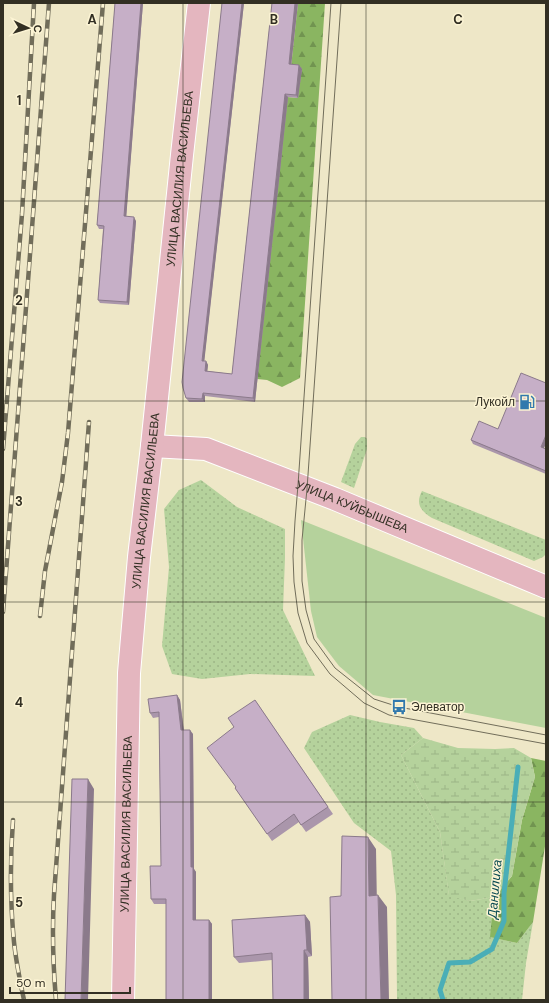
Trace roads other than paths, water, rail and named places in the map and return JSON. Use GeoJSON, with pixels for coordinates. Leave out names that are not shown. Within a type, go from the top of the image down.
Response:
{"type":"FeatureCollection","features":[{"type":"Feature","properties":{"kind":"main road","name":"УЛИЦА ВАСИЛИЯ ВАСИЛЬЕВА"},"geometry":{"type":"LineString","coordinates":[[123,1000],[129,673],[139,557],[182,155],[200,3]]}},
{"type":"Feature","properties":{"kind":"main road","name":"УЛИЦА КУЙБЫШЕВА"},"geometry":{"type":"LineString","coordinates":[[152,446],[206,449],[335,499],[546,588]]}},
{"type":"Feature","properties":{"kind":"waterway","name":"Данилиха"},"geometry":{"type":"LineString","coordinates":[[443,1000],[440,990],[449,963],[470,962],[492,949],[504,921],[504,893],[518,767]]}},
{"type":"Feature","properties":{"kind":"tram line"},"geometry":{"type":"LineString","coordinates":[[331,3],[293,556],[294,582],[298,613],[307,643],[330,674],[364,703],[389,715],[546,744]]}},
{"type":"Feature","properties":{"kind":"tram line"},"geometry":{"type":"LineString","coordinates":[[341,3],[307,489],[302,540],[302,581],[306,610],[314,639],[335,668],[374,699],[399,707],[546,735]]}},
{"type":"Feature","properties":{"kind":"railway"},"geometry":{"type":"LineString","coordinates":[[3,449],[22,214],[34,3]]}},
{"type":"Feature","properties":{"kind":"railway"},"geometry":{"type":"LineString","coordinates":[[3,612],[49,3]]}},
{"type":"Feature","properties":{"kind":"railway"},"geometry":{"type":"LineString","coordinates":[[40,616],[45,571],[62,482],[68,433],[103,3]]}},
{"type":"Feature","properties":{"kind":"railway"},"geometry":{"type":"LineString","coordinates":[[56,1000],[53,948],[54,895],[89,422]]}},
{"type":"Feature","properties":{"kind":"railway"},"geometry":{"type":"LineString","coordinates":[[13,820],[11,896],[14,942],[24,1000]]}},
{"type":"Feature","properties":{"kind":"place","name":"Лукойл"},"geometry":{"type":"Point","coordinates":[527,402]}},
{"type":"Feature","properties":{"kind":"place","name":"Элеватор"},"geometry":{"type":"Point","coordinates":[399,707]}}]}
